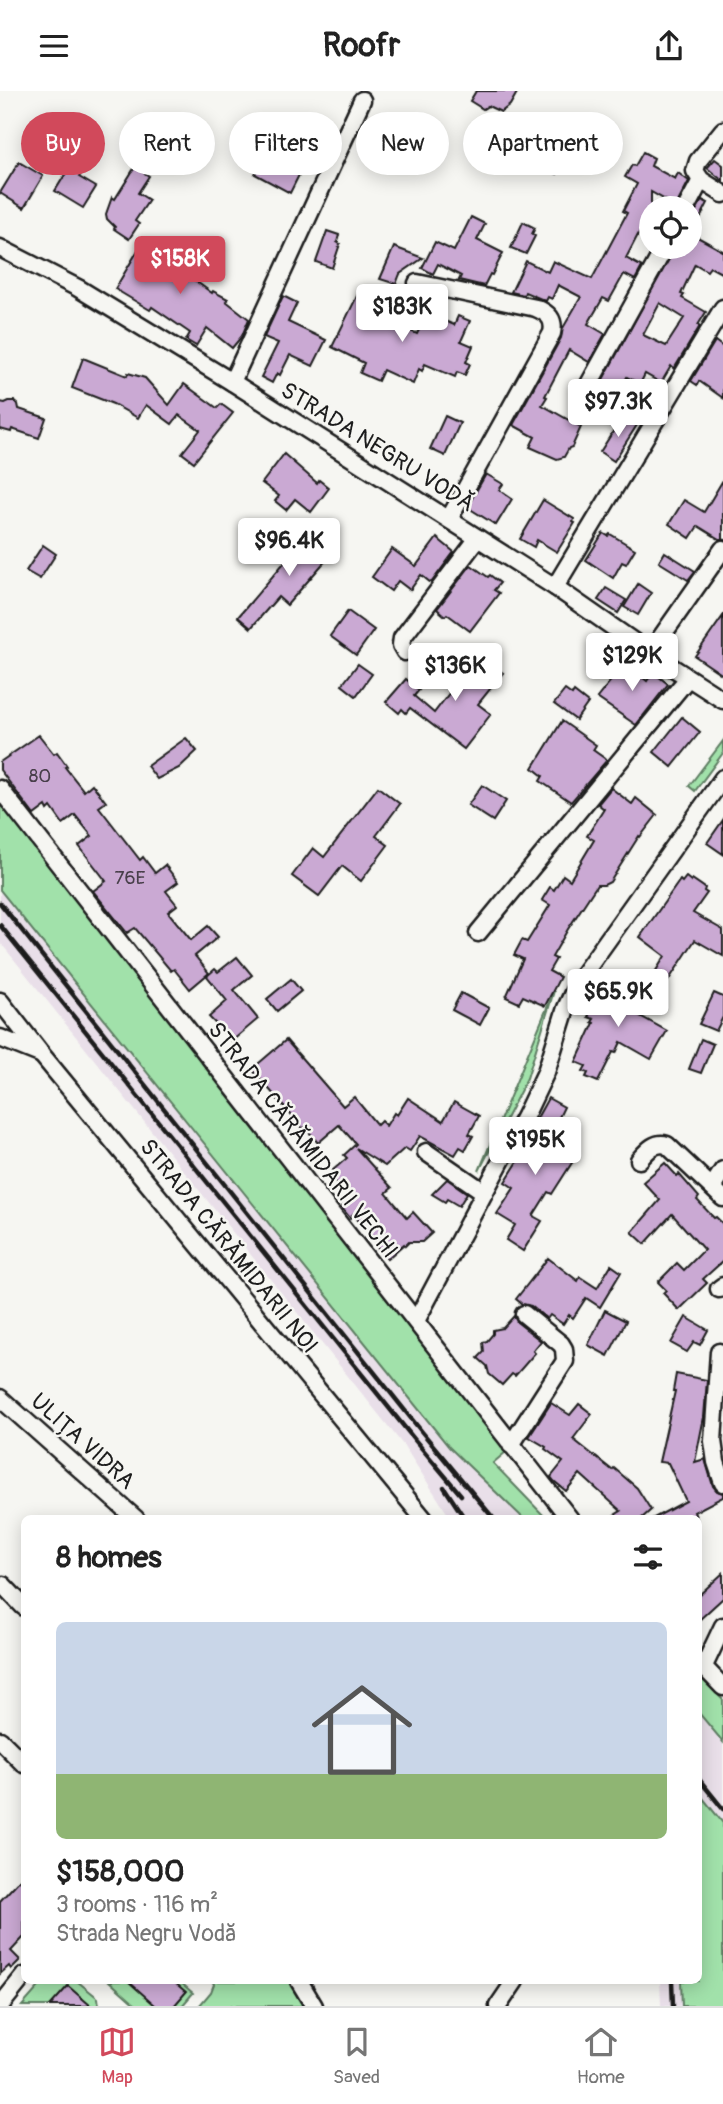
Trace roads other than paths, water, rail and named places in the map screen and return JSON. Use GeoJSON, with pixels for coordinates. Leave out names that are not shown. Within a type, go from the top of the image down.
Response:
{"type":"FeatureCollection","features":[{"type":"Feature","properties":{"kind":"street"},"geometry":{"type":"LineString","coordinates":[[232,382],[362,100]]}},
{"type":"Feature","properties":{"kind":"street"},"geometry":{"type":"LineString","coordinates":[[723,130],[696,166],[701,180],[723,194]]}},
{"type":"Feature","properties":{"kind":"street"},"geometry":{"type":"LineString","coordinates":[[692,196],[701,180]]}},
{"type":"Feature","properties":{"kind":"street","name":"STRADA NEGRU VODĂ"},"geometry":{"type":"LineString","coordinates":[[0,248],[78,288],[232,382],[555,587],[723,700]]}},
{"type":"Feature","properties":{"kind":"street"},"geometry":{"type":"LineString","coordinates":[[584,393],[658,259]]}},
{"type":"Feature","properties":{"kind":"street"},"geometry":{"type":"LineString","coordinates":[[417,283],[536,308],[550,316],[554,324],[552,333],[449,519]]}},
{"type":"Feature","properties":{"kind":"street"},"geometry":{"type":"LineString","coordinates":[[555,587],[723,307]]}},
{"type":"Feature","properties":{"kind":"street"},"geometry":{"type":"LineString","coordinates":[[405,652],[401,645],[402,638],[478,538]]}},
{"type":"Feature","properties":{"kind":"street"},"geometry":{"type":"LineString","coordinates":[[650,653],[723,549]]}},
{"type":"Feature","properties":{"kind":"street"},"geometry":{"type":"LineString","coordinates":[[478,933],[688,678]]}},
{"type":"Feature","properties":{"kind":"street"},"geometry":{"type":"LineString","coordinates":[[416,1321],[525,1116],[546,1072],[566,1008],[579,980],[723,778]]}},
{"type":"Feature","properties":{"kind":"street","name":"STRADA CĂRĂMIDARII VECHI"},"geometry":{"type":"LineString","coordinates":[[0,789],[567,1515]]}},
{"type":"Feature","properties":{"kind":"street","name":"STRADA CĂRĂMIDARII NOI"},"geometry":{"type":"LineString","coordinates":[[0,1001],[421,1515]]}},
{"type":"Feature","properties":{"kind":"street"},"geometry":{"type":"LineString","coordinates":[[0,1038],[42,1055]]}},
{"type":"Feature","properties":{"kind":"street"},"geometry":{"type":"LineString","coordinates":[[639,1160],[656,1145],[667,1146],[717,1193],[723,1170]]}},
{"type":"Feature","properties":{"kind":"street"},"geometry":{"type":"LineString","coordinates":[[426,1152],[484,1192]]}},
{"type":"Feature","properties":{"kind":"street"},"geometry":{"type":"LineString","coordinates":[[511,1445],[565,1361],[561,1344],[524,1314]]}},
{"type":"Feature","properties":{"kind":"street"},"geometry":{"type":"LineString","coordinates":[[719,1352],[713,1441],[723,1483]]}},
{"type":"Feature","properties":{"kind":"street","name":"ULIȚA VIDRA"},"geometry":{"type":"LineString","coordinates":[[0,1398],[132,1515]]}},
{"type":"Feature","properties":{"kind":"street"},"geometry":{"type":"LineString","coordinates":[[3,1585],[21,1604]]}},
{"type":"Feature","properties":{"kind":"street"},"geometry":{"type":"LineString","coordinates":[[702,1661],[723,1626]]}},
{"type":"Feature","properties":{"kind":"street"},"geometry":{"type":"LineString","coordinates":[[702,1664],[723,1687]]}},
{"type":"Feature","properties":{"kind":"street"},"geometry":{"type":"LineString","coordinates":[[0,1741],[21,1761]]}},
{"type":"Feature","properties":{"kind":"street"},"geometry":{"type":"LineString","coordinates":[[0,2006],[21,1980]]}},
{"type":"Feature","properties":{"kind":"street"},"geometry":{"type":"LineString","coordinates":[[301,1984],[314,2006]]}},
{"type":"Feature","properties":{"kind":"street"},"geometry":{"type":"LineString","coordinates":[[498,2006],[513,1984]]}},
{"type":"Feature","properties":{"kind":"railway"},"geometry":{"type":"LineString","coordinates":[[0,903],[491,1515]]}},
{"type":"Feature","properties":{"kind":"railway"},"geometry":{"type":"LineString","coordinates":[[0,925],[461,1495]]}},
{"type":"Feature","properties":{"kind":"railway"},"geometry":{"type":"LineString","coordinates":[[444,1487],[462,1515]]}},
{"type":"Feature","properties":{"kind":"railway"},"geometry":{"type":"LineString","coordinates":[[702,1783],[723,1809]]}},
{"type":"Feature","properties":{"kind":"railway"},"geometry":{"type":"LineString","coordinates":[[672,1984],[673,2006]]}}]}
